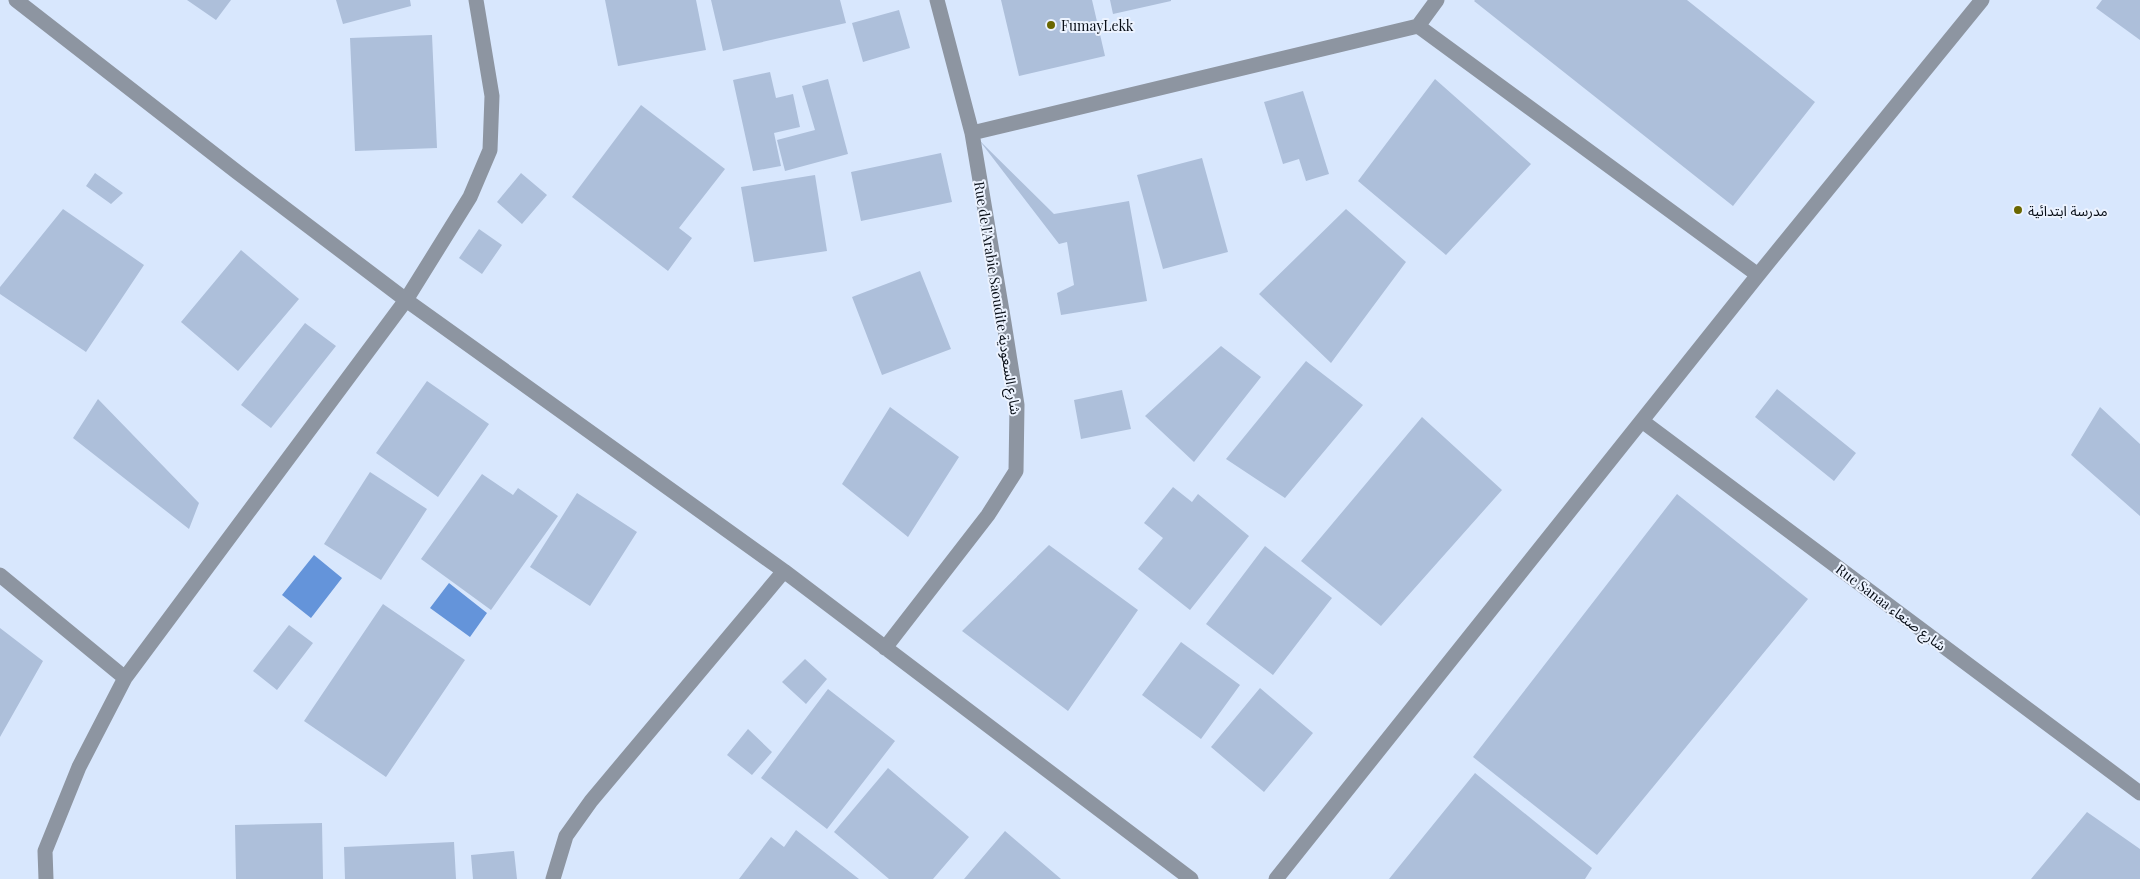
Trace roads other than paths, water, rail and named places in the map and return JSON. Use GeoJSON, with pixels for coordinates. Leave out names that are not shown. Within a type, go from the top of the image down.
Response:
{"type":"FeatureCollection","features":[{"type":"Feature","properties":{"kind":"street"},"geometry":{"type":"LineString","coordinates":[[16,0],[406,300],[784,572],[1191,879]]}},
{"type":"Feature","properties":{"kind":"street"},"geometry":{"type":"LineString","coordinates":[[46,879],[45,851],[79,768],[125,678],[406,300],[470,197],[490,150],[492,96],[476,0]]}},
{"type":"Feature","properties":{"kind":"street","name":"Rue de l'Arabie Saoudite شارع السعودية"},"geometry":{"type":"LineString","coordinates":[[885,648],[988,515],[1016,471],[1017,404],[972,133],[937,0]]}},
{"type":"Feature","properties":{"kind":"street"},"geometry":{"type":"LineString","coordinates":[[972,133],[1418,26],[1437,0]]}},
{"type":"Feature","properties":{"kind":"street"},"geometry":{"type":"LineString","coordinates":[[1276,879],[1758,275],[1982,0]]}},
{"type":"Feature","properties":{"kind":"street"},"geometry":{"type":"LineString","coordinates":[[1418,26],[1758,275]]}},
{"type":"Feature","properties":{"kind":"street","name":"Rue Sanaa شارع صنعاء"},"geometry":{"type":"LineString","coordinates":[[1642,421],[2140,793]]}},
{"type":"Feature","properties":{"kind":"street"},"geometry":{"type":"LineString","coordinates":[[553,879],[566,836],[590,800],[784,572]]}},
{"type":"Feature","properties":{"kind":"street"},"geometry":{"type":"LineString","coordinates":[[0,575],[125,678]]}},
{"type":"Feature","properties":{"kind":"water"},"geometry":{"type":"Polygon","coordinates":[[[314,555],[342,578],[311,618],[282,595],[314,555]]]}},
{"type":"Feature","properties":{"kind":"water"},"geometry":{"type":"Polygon","coordinates":[[[449,583],[487,613],[470,637],[430,608],[449,583]]]}},
{"type":"Feature","properties":{"kind":"place","name":"FumayLekk"},"geometry":{"type":"Point","coordinates":[1051,25]}},
{"type":"Feature","properties":{"kind":"place","name":"مدرسة ابتدائية"},"geometry":{"type":"Point","coordinates":[2018,210]}}]}
